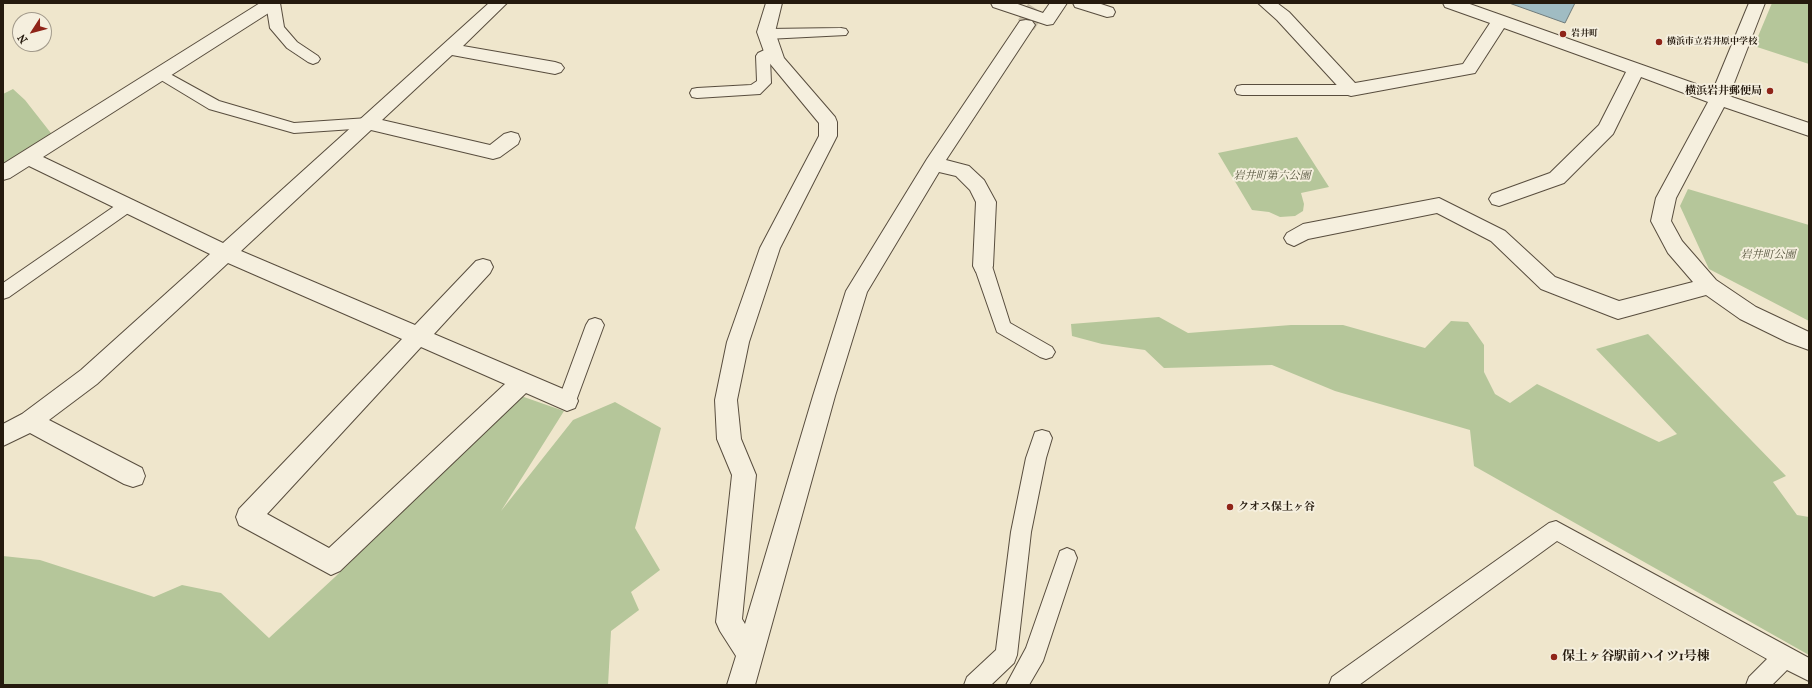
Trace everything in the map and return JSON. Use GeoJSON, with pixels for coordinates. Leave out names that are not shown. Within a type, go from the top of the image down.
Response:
{"type":"FeatureCollection","features":[{"type":"Feature","properties":{"kind":"street"},"geometry":{"type":"LineString","coordinates":[[3,173],[30,158],[272,3]]}},
{"type":"Feature","properties":{"kind":"street"},"geometry":{"type":"LineString","coordinates":[[3,436],[30,422],[89,377],[499,3]]}},
{"type":"Feature","properties":{"kind":"street"},"geometry":{"type":"LineString","coordinates":[[750,654],[729,622],[744,475],[729,439],[726,400],[738,342],[770,248],[828,136],[828,122],[776,60],[766,32],[774,3]]}},
{"type":"Feature","properties":{"kind":"street"},"geometry":{"type":"LineString","coordinates":[[999,3],[1047,20],[1059,3]]}},
{"type":"Feature","properties":{"kind":"street"},"geometry":{"type":"LineString","coordinates":[[1081,3],[1107,12]]}},
{"type":"Feature","properties":{"kind":"street"},"geometry":{"type":"LineString","coordinates":[[1266,3],[1284,16],[1351,90],[1469,69],[1500,21]]}},
{"type":"Feature","properties":{"kind":"street"},"geometry":{"type":"LineString","coordinates":[[1451,3],[1809,130]]}},
{"type":"Feature","properties":{"kind":"street"},"geometry":{"type":"LineString","coordinates":[[1757,3],[1719,99],[1666,198],[1661,221],[1675,247],[1709,286],[1748,313],[1795,336],[1809,341]]}},
{"type":"Feature","properties":{"kind":"street"},"geometry":{"type":"LineString","coordinates":[[741,685],[824,396],[857,291],[934,164],[1026,24]]}},
{"type":"Feature","properties":{"kind":"street"},"geometry":{"type":"LineString","coordinates":[[449,50],[555,68]]}},
{"type":"Feature","properties":{"kind":"street"},"geometry":{"type":"LineString","coordinates":[[1499,199],[1557,178],[1606,130],[1636,69]]}},
{"type":"Feature","properties":{"kind":"street"},"geometry":{"type":"LineString","coordinates":[[368,124],[493,152],[511,139]]}},
{"type":"Feature","properties":{"kind":"street"},"geometry":{"type":"LineString","coordinates":[[30,158],[226,253],[567,402]]}},
{"type":"Feature","properties":{"kind":"street"},"geometry":{"type":"LineString","coordinates":[[934,164],[962,171],[977,185],[986,202],[983,266]]}},
{"type":"Feature","properties":{"kind":"street"},"geometry":{"type":"LineString","coordinates":[[1294,238],[1304,232],[1440,205],[1498,236],[1548,283],[1618,310],[1709,286]]}},
{"type":"Feature","properties":{"kind":"street"},"geometry":{"type":"LineString","coordinates":[[483,267],[248,517],[331,563],[523,382]]}},
{"type":"Feature","properties":{"kind":"street"},"geometry":{"type":"LineString","coordinates":[[30,422],[133,476]]}},
{"type":"Feature","properties":{"kind":"lane"},"geometry":{"type":"LineString","coordinates":[[272,3],[277,28],[292,45],[313,59]]}},
{"type":"Feature","properties":{"kind":"lane"},"geometry":{"type":"LineString","coordinates":[[698,93],[755,90],[764,83],[763,56],[770,43],[842,32]]}},
{"type":"Feature","properties":{"kind":"lane"},"geometry":{"type":"LineString","coordinates":[[161,74],[214,105],[294,128],[368,124]]}},
{"type":"Feature","properties":{"kind":"lane"},"geometry":{"type":"LineString","coordinates":[[1242,90],[1351,90]]}},
{"type":"Feature","properties":{"kind":"lane"},"geometry":{"type":"LineString","coordinates":[[3,292],[128,205]]}},
{"type":"Feature","properties":{"kind":"lane"},"geometry":{"type":"LineString","coordinates":[[983,266],[1003,327],[1046,352]]}},
{"type":"Feature","properties":{"kind":"lane"},"geometry":{"type":"LineString","coordinates":[[567,402],[595,325]]}},
{"type":"Feature","properties":{"kind":"lane"},"geometry":{"type":"LineString","coordinates":[[975,685],[1006,655],[1021,532],[1036,458],[1042,438]]}},
{"type":"Feature","properties":{"kind":"lane"},"geometry":{"type":"LineString","coordinates":[[1340,685],[1556,530],[1809,670]]}},
{"type":"Feature","properties":{"kind":"lane"},"geometry":{"type":"LineString","coordinates":[[1017,685],[1035,652],[1068,558]]}},
{"type":"Feature","properties":{"kind":"lane"},"geometry":{"type":"LineString","coordinates":[[1757,685],[1785,656]]}},
{"type":"Feature","properties":{"kind":"green space","name":"横浜市立岩井原中学校"},"geometry":{"type":"Polygon","coordinates":[[[1772,3],[1809,3],[1809,64],[1754,46],[1772,3]]]}},
{"type":"Feature","properties":{"kind":"green space"},"geometry":{"type":"Polygon","coordinates":[[[13,89],[25,100],[54,137],[3,168],[3,94],[13,89]]]}},
{"type":"Feature","properties":{"kind":"green space","name":"岩井町第六公園"},"geometry":{"type":"Polygon","coordinates":[[[1297,137],[1329,187],[1301,193],[1304,204],[1303,211],[1295,216],[1280,217],[1269,212],[1252,210],[1218,153],[1297,137]]]}},
{"type":"Feature","properties":{"kind":"green space","name":"岩井町公園"},"geometry":{"type":"Polygon","coordinates":[[[1688,189],[1809,225],[1809,321],[1709,269],[1680,206],[1688,189]]]}},
{"type":"Feature","properties":{"kind":"green space"},"geometry":{"type":"Polygon","coordinates":[[[1159,317],[1188,333],[1291,325],[1343,325],[1425,348],[1451,321],[1468,322],[1484,345],[1484,372],[1495,394],[1510,403],[1537,384],[1659,442],[1677,434],[1596,349],[1648,334],[1786,476],[1773,482],[1797,515],[1809,517],[1809,655],[1474,466],[1470,430],[1335,391],[1272,365],[1164,368],[1145,350],[1102,344],[1072,336],[1071,324],[1159,317]]]}},
{"type":"Feature","properties":{"kind":"green space"},"geometry":{"type":"Polygon","coordinates":[[[521,396],[564,411],[501,511],[573,420],[615,402],[661,428],[635,528],[660,570],[631,592],[639,610],[611,631],[608,685],[3,685],[3,556],[40,560],[154,597],[182,585],[221,593],[269,638],[335,577],[521,396]]]}},
{"type":"Feature","properties":{"kind":"water"},"geometry":{"type":"Polygon","coordinates":[[[1509,3],[1575,3],[1565,23],[1509,3]]]}},
{"type":"Feature","properties":{"kind":"tunnel"},"geometry":{"type":"LineString","coordinates":[[1026,25],[1040,3]]}},
{"type":"Feature","properties":{"kind":"place","name":"岩井町"},"geometry":{"type":"Point","coordinates":[1563,34]}},
{"type":"Feature","properties":{"kind":"place","name":"横浜市立岩井原中学校"},"geometry":{"type":"Point","coordinates":[1659,42]}},
{"type":"Feature","properties":{"kind":"place","name":"横浜岩井郵便局"},"geometry":{"type":"Point","coordinates":[1770,91]}},
{"type":"Feature","properties":{"kind":"place","name":"クオス保土ヶ谷"},"geometry":{"type":"Point","coordinates":[1230,507]}},
{"type":"Feature","properties":{"kind":"place","name":"保土ヶ谷駅前ハイツ1号棟"},"geometry":{"type":"Point","coordinates":[1554,657]}}]}
